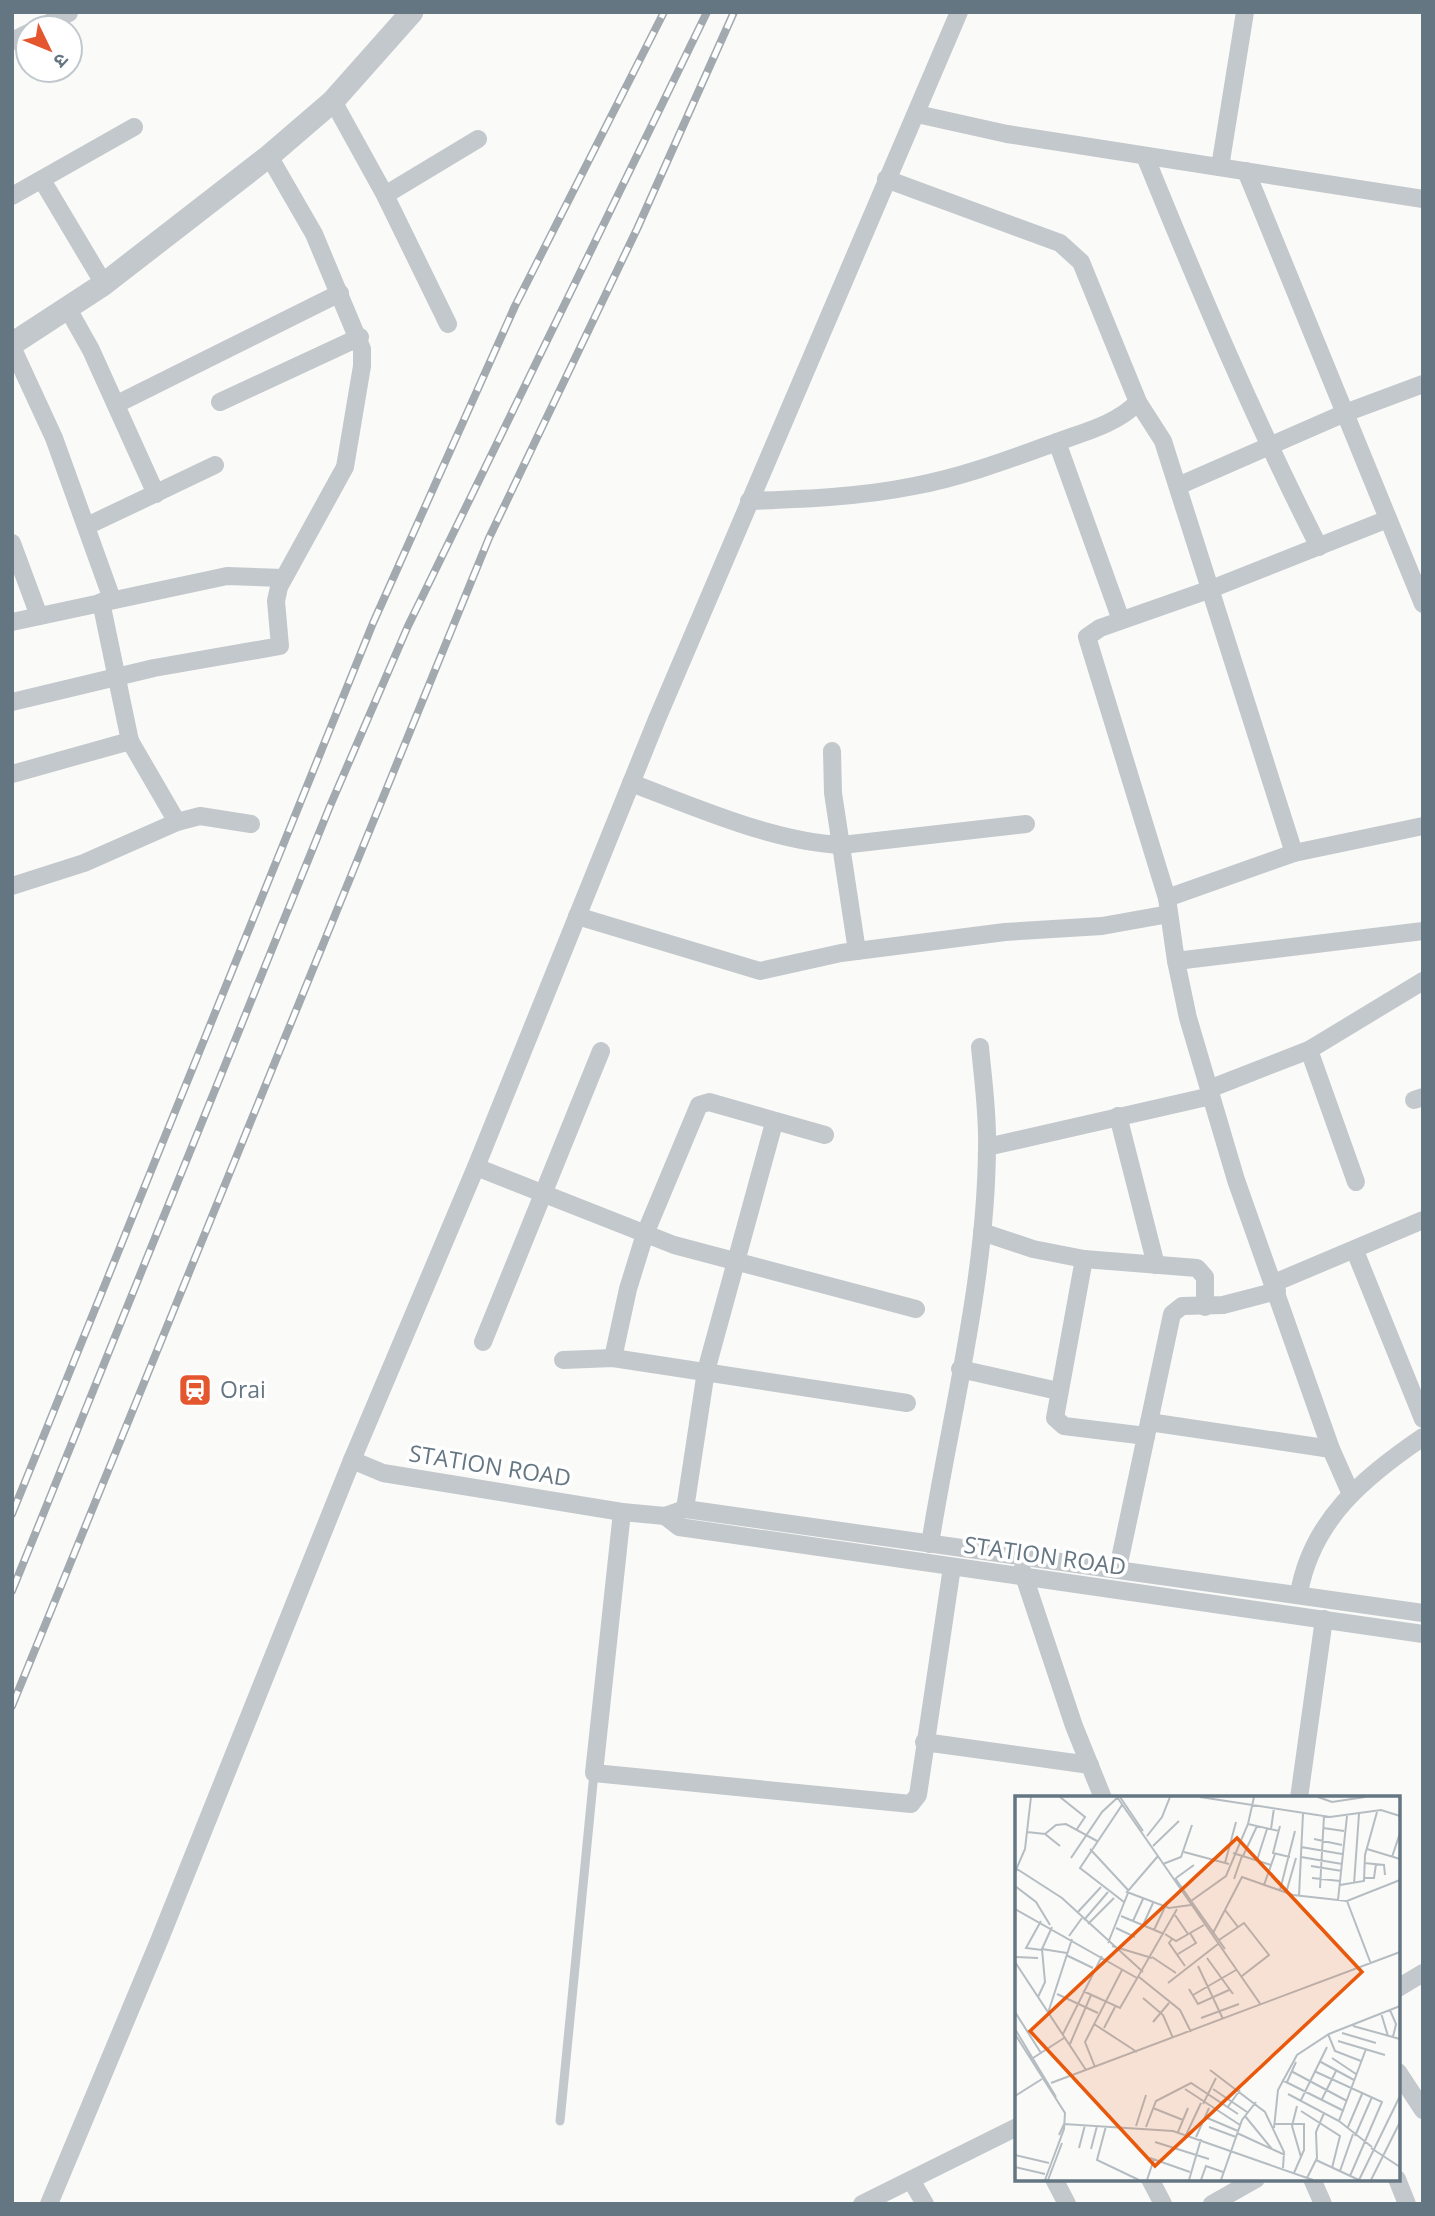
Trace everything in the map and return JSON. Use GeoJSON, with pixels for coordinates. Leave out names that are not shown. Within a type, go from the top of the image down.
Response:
{"type":"FeatureCollection","features":[{"type":"Feature","properties":{"kind":"street"},"geometry":{"type":"LineString","coordinates":[[177,822],[130,741],[115,677],[106,600],[87,526],[54,438],[12,346],[104,284],[269,156],[333,101],[412,12]]}},
{"type":"Feature","properties":{"kind":"street"},"geometry":{"type":"LineString","coordinates":[[49,2204],[159,1941],[352,1460],[476,1167],[631,783],[749,500],[959,12]]}},
{"type":"Feature","properties":{"kind":"street"},"geometry":{"type":"LineString","coordinates":[[1220,167],[1245,12]]}},
{"type":"Feature","properties":{"kind":"street"},"geometry":{"type":"LineString","coordinates":[[333,101],[384,195],[448,324]]}},
{"type":"Feature","properties":{"kind":"street"},"geometry":{"type":"LineString","coordinates":[[917,114],[1007,134],[1423,199]]}},
{"type":"Feature","properties":{"kind":"street"},"geometry":{"type":"LineString","coordinates":[[12,196],[134,127]]}},
{"type":"Feature","properties":{"kind":"street"},"geometry":{"type":"LineString","coordinates":[[384,195],[478,139]]}},
{"type":"Feature","properties":{"kind":"street"},"geometry":{"type":"LineString","coordinates":[[12,702],[202,659],[276,649],[281,642],[276,601],[283,578],[345,467],[362,366],[360,337],[309,225],[269,156]]}},
{"type":"Feature","properties":{"kind":"street"},"geometry":{"type":"LineString","coordinates":[[1145,156],[1214,327],[1268,446],[1320,547]]}},
{"type":"Feature","properties":{"kind":"street"},"geometry":{"type":"LineString","coordinates":[[1246,171],[1423,604]]}},
{"type":"Feature","properties":{"kind":"street"},"geometry":{"type":"LineString","coordinates":[[886,179],[1028,230],[1072,251],[1081,262],[1138,402],[1163,441],[1294,853]]}},
{"type":"Feature","properties":{"kind":"street"},"geometry":{"type":"LineString","coordinates":[[41,180],[104,284]]}},
{"type":"Feature","properties":{"kind":"street"},"geometry":{"type":"LineString","coordinates":[[117,404],[340,293]]}},
{"type":"Feature","properties":{"kind":"street"},"geometry":{"type":"LineString","coordinates":[[68,309],[117,404],[156,494]]}},
{"type":"Feature","properties":{"kind":"street"},"geometry":{"type":"LineString","coordinates":[[220,402],[360,337]]}},
{"type":"Feature","properties":{"kind":"street"},"geometry":{"type":"LineString","coordinates":[[1178,485],[1345,413],[1423,384]]}},
{"type":"Feature","properties":{"kind":"street"},"geometry":{"type":"LineString","coordinates":[[749,500],[819,498],[913,486],[980,470],[1098,427],[1129,411],[1138,402]]}},
{"type":"Feature","properties":{"kind":"street"},"geometry":{"type":"LineString","coordinates":[[1057,442],[1121,620]]}},
{"type":"Feature","properties":{"kind":"street"},"geometry":{"type":"LineString","coordinates":[[87,526],[215,465]]}},
{"type":"Feature","properties":{"kind":"street"},"geometry":{"type":"LineString","coordinates":[[1350,1492],[1331,1449],[1237,1180],[1210,1093],[1188,1018],[1168,906],[1087,637],[1092,632],[1121,620],[1211,589],[1388,519]]}},
{"type":"Feature","properties":{"kind":"street"},"geometry":{"type":"LineString","coordinates":[[13,545],[39,616]]}},
{"type":"Feature","properties":{"kind":"street"},"geometry":{"type":"LineString","coordinates":[[12,622],[227,576],[283,578]]}},
{"type":"Feature","properties":{"kind":"street"},"geometry":{"type":"LineString","coordinates":[[12,774],[130,741]]}},
{"type":"Feature","properties":{"kind":"street"},"geometry":{"type":"LineString","coordinates":[[832,751],[832,793],[857,951]]}},
{"type":"Feature","properties":{"kind":"street"},"geometry":{"type":"LineString","coordinates":[[631,783],[798,839],[842,845],[1026,824]]}},
{"type":"Feature","properties":{"kind":"street"},"geometry":{"type":"LineString","coordinates":[[12,886],[95,859],[177,822],[200,816],[251,824]]}},
{"type":"Feature","properties":{"kind":"street"},"geometry":{"type":"LineString","coordinates":[[577,916],[748,970],[760,971],[801,960],[857,951],[1005,932],[1102,926],[1168,906],[1294,853],[1423,826]]}},
{"type":"Feature","properties":{"kind":"street"},"geometry":{"type":"LineString","coordinates":[[1176,961],[1423,931]]}},
{"type":"Feature","properties":{"kind":"street"},"geometry":{"type":"LineString","coordinates":[[987,1147],[1210,1093],[1309,1050],[1423,981]]}},
{"type":"Feature","properties":{"kind":"street"},"geometry":{"type":"LineString","coordinates":[[930,1544],[982,1232],[987,1147],[980,1047]]}},
{"type":"Feature","properties":{"kind":"street"},"geometry":{"type":"LineString","coordinates":[[1309,1050],[1356,1182]]}},
{"type":"Feature","properties":{"kind":"street"},"geometry":{"type":"LineString","coordinates":[[483,1342],[601,1051]]}},
{"type":"Feature","properties":{"kind":"street"},"geometry":{"type":"LineString","coordinates":[[613,1359],[628,1289],[645,1234],[698,1105],[709,1102],[825,1135]]}},
{"type":"Feature","properties":{"kind":"street"},"geometry":{"type":"LineString","coordinates":[[1118,1116],[1156,1265]]}},
{"type":"Feature","properties":{"kind":"street"},"geometry":{"type":"LineString","coordinates":[[685,1509],[706,1371],[738,1263],[774,1122]]}},
{"type":"Feature","properties":{"kind":"street"},"geometry":{"type":"LineString","coordinates":[[476,1167],[645,1234],[738,1263],[916,1309]]}},
{"type":"Feature","properties":{"kind":"street"},"geometry":{"type":"LineString","coordinates":[[1118,1568],[1172,1314],[1182,1306],[1205,1307],[1276,1287],[1423,1220]]}},
{"type":"Feature","properties":{"kind":"street"},"geometry":{"type":"LineString","coordinates":[[982,1232],[1033,1249],[1084,1259],[1187,1266],[1202,1271],[1205,1307]]}},
{"type":"Feature","properties":{"kind":"street"},"geometry":{"type":"LineString","coordinates":[[1355,1251],[1423,1419]]}},
{"type":"Feature","properties":{"kind":"street"},"geometry":{"type":"LineString","coordinates":[[1084,1259],[1055,1409],[1058,1424],[1147,1429],[1331,1449]]}},
{"type":"Feature","properties":{"kind":"street"},"geometry":{"type":"LineString","coordinates":[[563,1360],[613,1359],[907,1403]]}},
{"type":"Feature","properties":{"kind":"street"},"geometry":{"type":"LineString","coordinates":[[960,1370],[1058,1391]]}},
{"type":"Feature","properties":{"kind":"street"},"geometry":{"type":"LineString","coordinates":[[1299,1593],[1303,1568],[1320,1533],[1350,1492],[1423,1437]]}},
{"type":"Feature","properties":{"kind":"street","name":"STATION ROAD"},"geometry":{"type":"LineString","coordinates":[[352,1460],[383,1474],[622,1512],[665,1516],[685,1509],[1299,1593],[1423,1613]]}},
{"type":"Feature","properties":{"kind":"street"},"geometry":{"type":"LineString","coordinates":[[622,1512],[594,1773],[911,1804],[918,1795],[952,1567]]}},
{"type":"Feature","properties":{"kind":"street","name":"STATION ROAD"},"geometry":{"type":"LineString","coordinates":[[665,1516],[678,1527],[1423,1634]]}},
{"type":"Feature","properties":{"kind":"street"},"geometry":{"type":"LineString","coordinates":[[1018,1556],[1102,1796]]}},
{"type":"Feature","properties":{"kind":"street"},"geometry":{"type":"LineString","coordinates":[[1299,1796],[1324,1619]]}},
{"type":"Feature","properties":{"kind":"street"},"geometry":{"type":"LineString","coordinates":[[924,1742],[1090,1765]]}},
{"type":"Feature","properties":{"kind":"street"},"geometry":{"type":"LineString","coordinates":[[1400,1987],[1423,1973]]}},
{"type":"Feature","properties":{"kind":"street"},"geometry":{"type":"LineString","coordinates":[[1400,2075],[1423,2110]]}},
{"type":"Feature","properties":{"kind":"street"},"geometry":{"type":"LineString","coordinates":[[864,2203],[1015,2128]]}},
{"type":"Feature","properties":{"kind":"street"},"geometry":{"type":"LineString","coordinates":[[911,2180],[925,2204]]}},
{"type":"Feature","properties":{"kind":"street"},"geometry":{"type":"LineString","coordinates":[[1055,2181],[1067,2204]]}},
{"type":"Feature","properties":{"kind":"street"},"geometry":{"type":"LineString","coordinates":[[1151,2181],[1163,2204]]}},
{"type":"Feature","properties":{"kind":"street"},"geometry":{"type":"LineString","coordinates":[[1212,2204],[1247,2181]]}},
{"type":"Feature","properties":{"kind":"street"},"geometry":{"type":"LineString","coordinates":[[1313,2181],[1323,2204]]}},
{"type":"Feature","properties":{"kind":"street"},"geometry":{"type":"LineString","coordinates":[[1398,2181],[1407,2204]]}},
{"type":"Feature","properties":{"kind":"lane"},"geometry":{"type":"LineString","coordinates":[[560,2121],[594,1773]]}},
{"type":"Feature","properties":{"kind":"railway"},"geometry":{"type":"LineString","coordinates":[[12,1514],[373,623],[515,306],[664,12]]}},
{"type":"Feature","properties":{"kind":"railway"},"geometry":{"type":"LineString","coordinates":[[12,1591],[330,806],[408,626],[707,12]]}},
{"type":"Feature","properties":{"kind":"railway"},"geometry":{"type":"LineString","coordinates":[[12,1706],[489,538],[637,229],[734,12]]}},
{"type":"Feature","properties":{"kind":"place","name":"Orai"},"geometry":{"type":"Point","coordinates":[195,1390]}}]}
